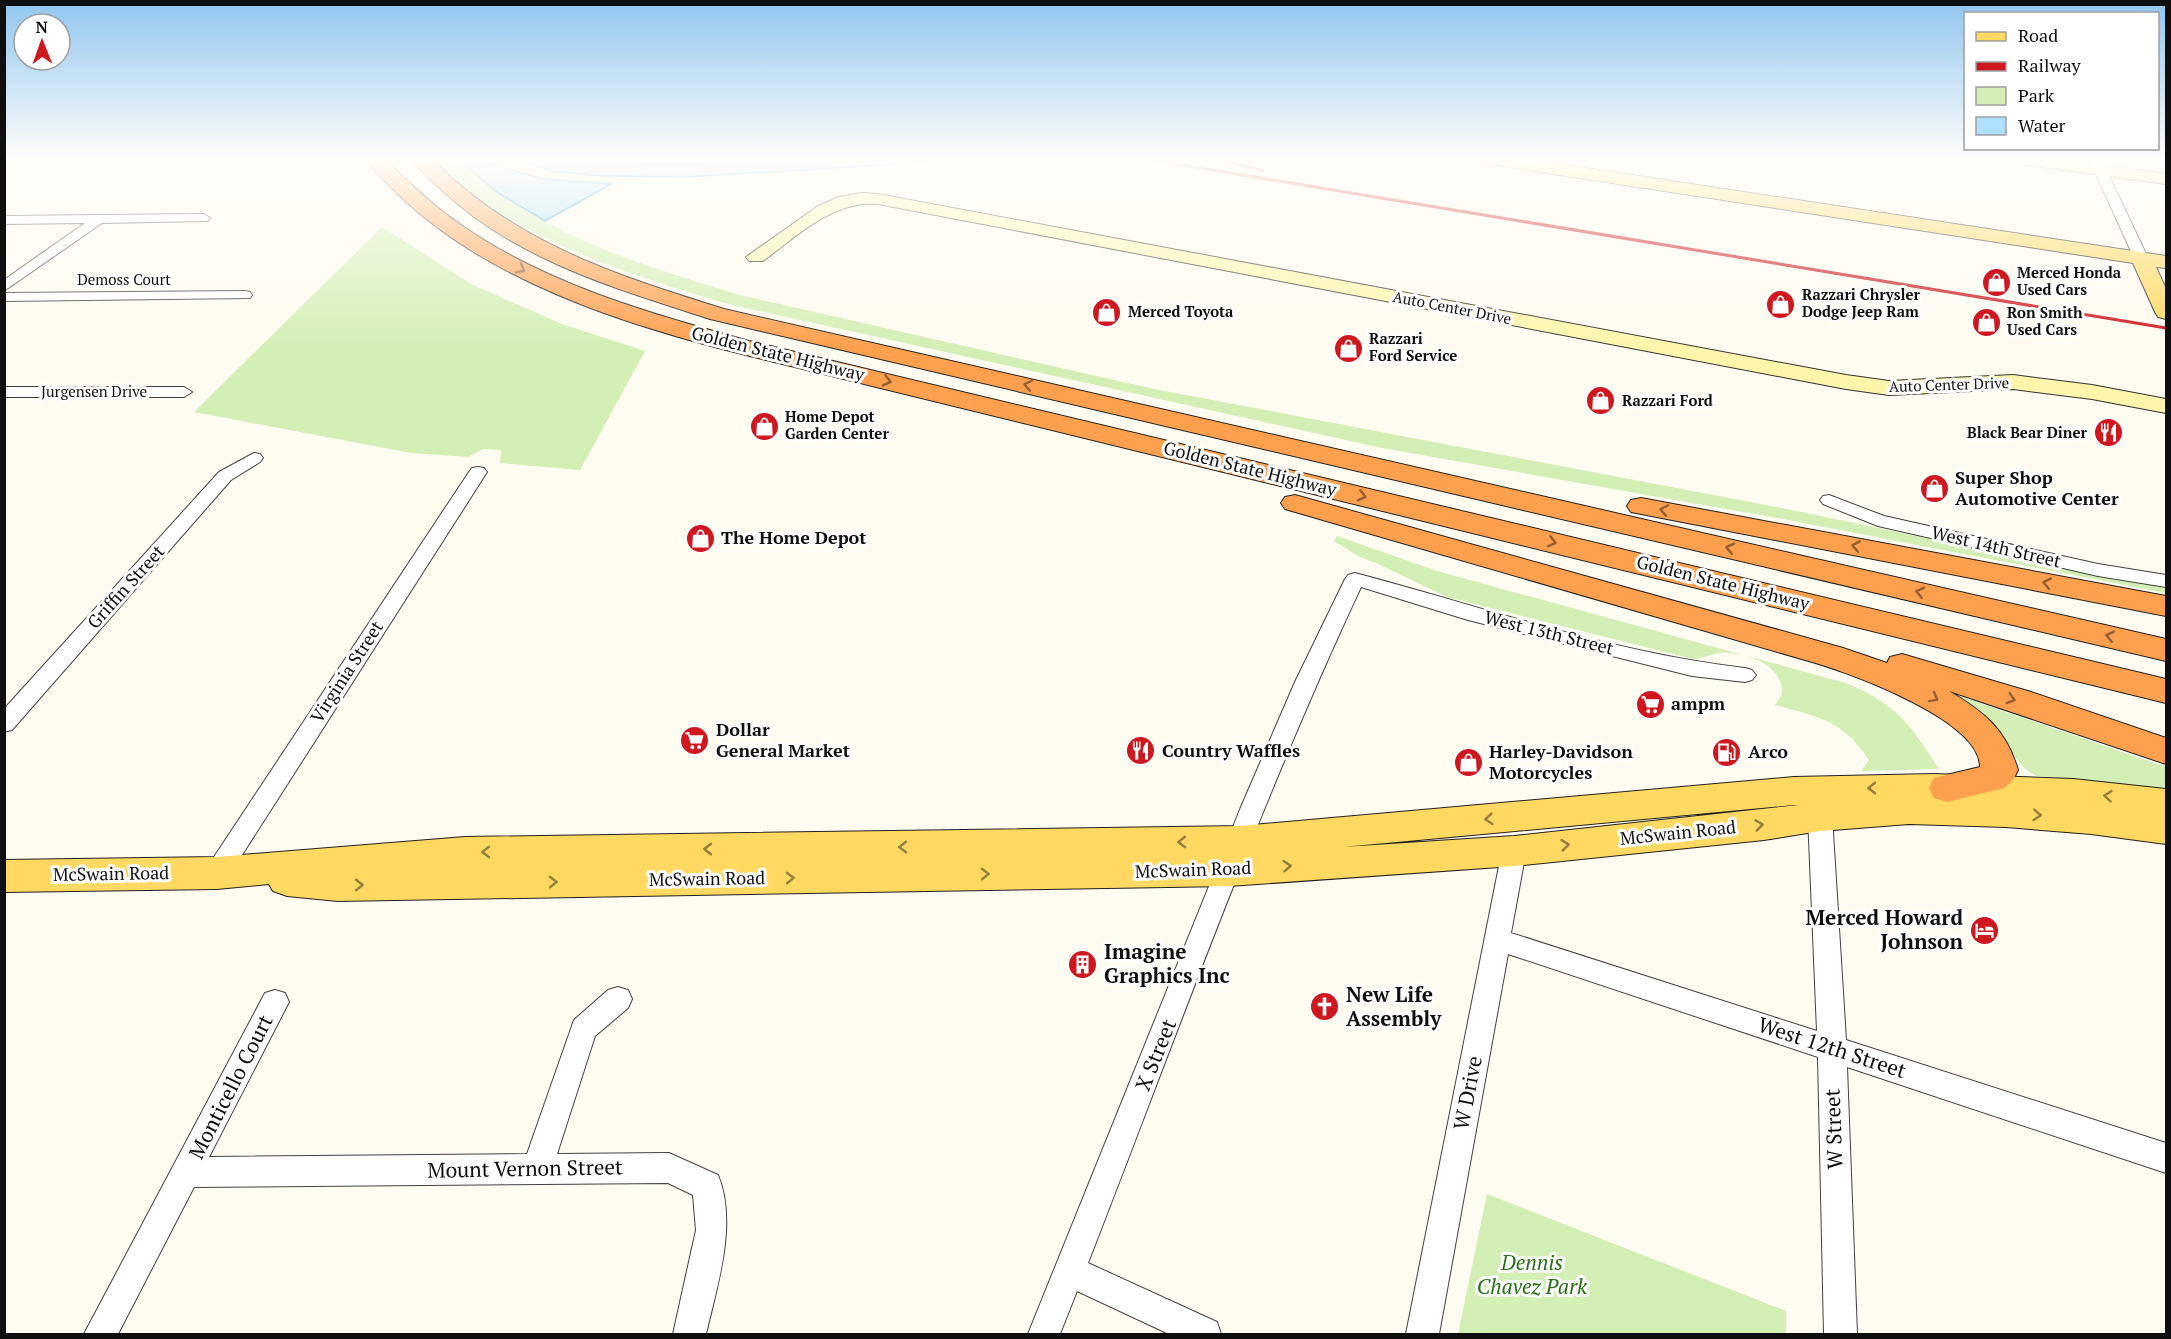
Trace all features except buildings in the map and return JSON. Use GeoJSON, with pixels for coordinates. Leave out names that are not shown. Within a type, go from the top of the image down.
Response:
{"type":"FeatureCollection","features":[{"type":"Feature","properties":{"kind":"highway","name":"Golden State Highway"},"geometry":{"type":"LineString","coordinates":[[440,221],[472,243],[552,284],[615,309],[708,337],[2166,691]]}},
{"type":"Feature","properties":{"kind":"highway","name":"Golden State Highway"},"geometry":{"type":"LineString","coordinates":[[493,221],[539,246],[620,282],[718,314],[2166,650]]}},
{"type":"Feature","properties":{"kind":"highway"},"geometry":{"type":"LineString","coordinates":[[935,393],[1100,445],[1874,670],[1912,686],[1947,706],[1973,726],[1994,747],[2000,760],[2000,770],[1991,778],[1947,788]]}},
{"type":"Feature","properties":{"kind":"highway"},"geometry":{"type":"LineString","coordinates":[[1073,395],[2166,606]]}},
{"type":"Feature","properties":{"kind":"highway"},"geometry":{"type":"LineString","coordinates":[[1408,533],[1856,651],[2031,705],[2166,751]]}},
{"type":"Feature","properties":{"kind":"main road"},"geometry":{"type":"LineString","coordinates":[[1903,221],[2166,262]]}},
{"type":"Feature","properties":{"kind":"main road"},"geometry":{"type":"LineString","coordinates":[[2068,247],[2152,284]]}},
{"type":"Feature","properties":{"kind":"main road"},"geometry":{"type":"LineString","coordinates":[[2141,258],[2166,312]]}},
{"type":"Feature","properties":{"kind":"main road","name":"McSwain Road"},"geometry":{"type":"LineString","coordinates":[[1235,856],[1680,802],[1823,790],[1947,788],[2042,791],[2166,803]]}},
{"type":"Feature","properties":{"kind":"main road"},"geometry":{"type":"LineString","coordinates":[[1600,842],[1620,825],[1666,810],[1680,802]]}},
{"type":"Feature","properties":{"kind":"main road","name":"McSwain Road"},"geometry":{"type":"LineString","coordinates":[[4,876],[217,873],[338,885],[1235,856],[1514,851],[1764,825],[1820,816],[1909,810],[2006,812],[2091,819],[2166,829]]}},
{"type":"Feature","properties":{"kind":"street"},"geometry":{"type":"LineString","coordinates":[[4,287],[96,221]]}},
{"type":"Feature","properties":{"kind":"street","name":"Auto Center Drive"},"geometry":{"type":"LineString","coordinates":[[756,257],[810,221]]}},
{"type":"Feature","properties":{"kind":"street","name":"Auto Center Drive"},"geometry":{"type":"LineString","coordinates":[[997,221],[1846,382],[1889,388],[2013,382],[2092,392],[2166,406]]}},
{"type":"Feature","properties":{"kind":"street"},"geometry":{"type":"LineString","coordinates":[[2124,221],[2141,258]]}},
{"type":"Feature","properties":{"kind":"street","name":"Demoss Court"},"geometry":{"type":"LineString","coordinates":[[4,297],[244,295]]}},
{"type":"Feature","properties":{"kind":"street","name":"Jurgensen Drive"},"geometry":{"type":"LineString","coordinates":[[4,392],[184,392]]}},
{"type":"Feature","properties":{"kind":"street","name":"Griffin Street"},"geometry":{"type":"LineString","coordinates":[[4,724],[225,476],[254,458]]}},
{"type":"Feature","properties":{"kind":"street","name":"Virginia Street"},"geometry":{"type":"LineString","coordinates":[[217,873],[478,472]]}},
{"type":"Feature","properties":{"kind":"street","name":"West 14th Street"},"geometry":{"type":"LineString","coordinates":[[1829,500],[1878,520],[2098,570],[2166,581]]}},
{"type":"Feature","properties":{"kind":"street","name":"West 13th Street"},"geometry":{"type":"LineString","coordinates":[[1355,579],[1468,612],[1692,669],[1746,675]]}},
{"type":"Feature","properties":{"kind":"street","name":"X Street"},"geometry":{"type":"LineString","coordinates":[[1044,1335],[1071,1272],[1253,807],[1306,682],[1355,579]]}},
{"type":"Feature","properties":{"kind":"street","name":"W Street"},"geometry":{"type":"LineString","coordinates":[[1820,816],[1832,1048],[1840,1335]]}},
{"type":"Feature","properties":{"kind":"street","name":"W Drive"},"geometry":{"type":"LineString","coordinates":[[1422,1335],[1514,851]]}},
{"type":"Feature","properties":{"kind":"street","name":"West 12th Street"},"geometry":{"type":"LineString","coordinates":[[1496,939],[2166,1158]]}},
{"type":"Feature","properties":{"kind":"street"},"geometry":{"type":"LineString","coordinates":[[537,1169],[584,1029],[618,999]]}},
{"type":"Feature","properties":{"kind":"street","name":"Monticello Court"},"geometry":{"type":"LineString","coordinates":[[100,1335],[275,1002]]}},
{"type":"Feature","properties":{"kind":"street","name":"Mount Vernon Street"},"geometry":{"type":"LineString","coordinates":[[187,1172],[669,1168],[707,1186],[712,1230],[690,1335]]}},
{"type":"Feature","properties":{"kind":"street"},"geometry":{"type":"LineString","coordinates":[[1071,1272],[1205,1335]]}},
{"type":"Feature","properties":{"kind":"green space"},"geometry":{"type":"Polygon","coordinates":[[[514,221],[546,221],[630,259],[744,296],[1149,388],[1787,509],[2166,588],[2166,593],[1788,520],[1382,448],[732,305],[633,274],[533,232],[514,221]]]}},
{"type":"Feature","properties":{"kind":"green space"},"geometry":{"type":"Polygon","coordinates":[[[382,227],[473,285],[562,324],[645,351],[580,470],[500,463],[501,450],[483,449],[468,457],[411,453],[194,412],[382,227]]]}},
{"type":"Feature","properties":{"kind":"green space"},"geometry":{"type":"Polygon","coordinates":[[[1337,536],[1437,571],[1739,654],[1720,653],[1693,659],[1447,597],[1358,556],[1334,541],[1337,536]]]}},
{"type":"Feature","properties":{"kind":"green space"},"geometry":{"type":"Polygon","coordinates":[[[1752,657],[1849,684],[1880,701],[1892,709],[1911,728],[1939,769],[1861,771],[1869,760],[1859,746],[1839,728],[1817,717],[1775,705],[1782,694],[1777,675],[1752,657]]]}},
{"type":"Feature","properties":{"kind":"green space"},"geometry":{"type":"Polygon","coordinates":[[[1936,688],[2166,767],[2166,788],[2037,776],[2024,768],[2001,738],[1936,688]]]}},
{"type":"Feature","properties":{"kind":"green space","name":"Dennis Chavez Park"},"geometry":{"type":"Polygon","coordinates":[[[1487,1194],[1786,1311],[1786,1334],[1458,1334],[1487,1194]]]}},
{"type":"Feature","properties":{"kind":"railway"},"geometry":{"type":"LineString","coordinates":[[1523,221],[2166,328]]}},
{"type":"Feature","properties":{"kind":"place","name":"Merced Honda Used Cars"},"geometry":{"type":"Point","coordinates":[1996,282]}},
{"type":"Feature","properties":{"kind":"place","name":"Razzari Chrysler Dodge Jeep Ram"},"geometry":{"type":"Point","coordinates":[1781,304]}},
{"type":"Feature","properties":{"kind":"place","name":"Merced Toyota"},"geometry":{"type":"Point","coordinates":[1107,312]}},
{"type":"Feature","properties":{"kind":"place","name":"Ron Smith Used Cars"},"geometry":{"type":"Point","coordinates":[1986,322]}},
{"type":"Feature","properties":{"kind":"place","name":"Razzari Ford Service"},"geometry":{"type":"Point","coordinates":[1348,348]}},
{"type":"Feature","properties":{"kind":"place","name":"Razzari Ford"},"geometry":{"type":"Point","coordinates":[1601,401]}},
{"type":"Feature","properties":{"kind":"place","name":"Home Depot Garden Center"},"geometry":{"type":"Point","coordinates":[764,426]}},
{"type":"Feature","properties":{"kind":"place","name":"Black Bear Diner"},"geometry":{"type":"Point","coordinates":[2108,433]}},
{"type":"Feature","properties":{"kind":"place","name":"Super Shop Automotive Center"},"geometry":{"type":"Point","coordinates":[1934,488]}},
{"type":"Feature","properties":{"kind":"place","name":"The Home Depot"},"geometry":{"type":"Point","coordinates":[700,538]}},
{"type":"Feature","properties":{"kind":"place","name":"ampm"},"geometry":{"type":"Point","coordinates":[1650,704]}},
{"type":"Feature","properties":{"kind":"place","name":"Dollar General Market"},"geometry":{"type":"Point","coordinates":[695,740]}},
{"type":"Feature","properties":{"kind":"place","name":"Country Waffles"},"geometry":{"type":"Point","coordinates":[1141,751]}},
{"type":"Feature","properties":{"kind":"place","name":"Arco"},"geometry":{"type":"Point","coordinates":[1727,752]}},
{"type":"Feature","properties":{"kind":"place","name":"Harley-Davidson Motorcycles"},"geometry":{"type":"Point","coordinates":[1468,762]}},
{"type":"Feature","properties":{"kind":"place","name":"Merced Howard Johnson"},"geometry":{"type":"Point","coordinates":[1984,930]}},
{"type":"Feature","properties":{"kind":"place","name":"Imagine Graphics Inc"},"geometry":{"type":"Point","coordinates":[1083,964]}},
{"type":"Feature","properties":{"kind":"place","name":"New Life Assembly"},"geometry":{"type":"Point","coordinates":[1325,1007]}}]}
